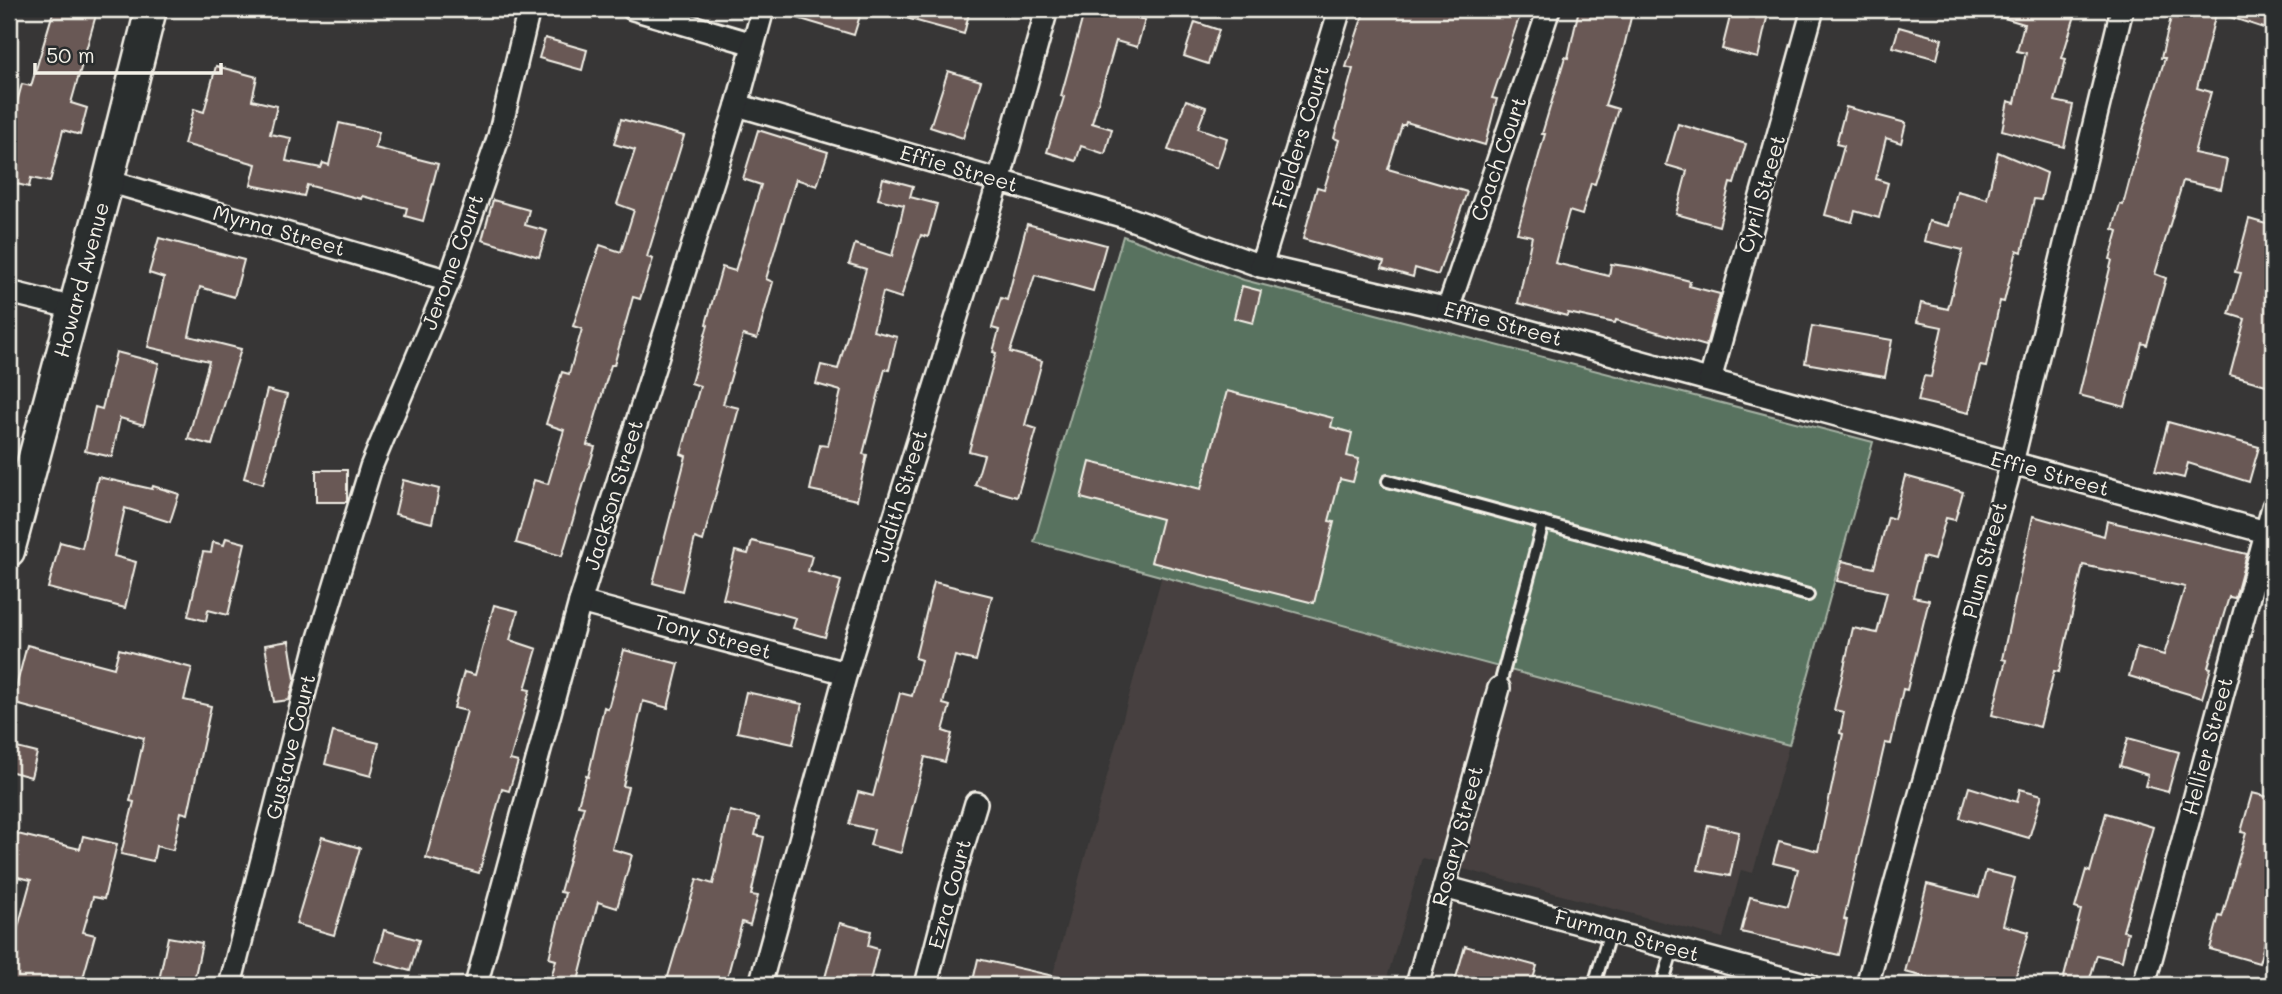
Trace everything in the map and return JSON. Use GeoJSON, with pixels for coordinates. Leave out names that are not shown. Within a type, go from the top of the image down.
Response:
{"type":"FeatureCollection","features":[{"type":"Feature","properties":{"kind":"main road","name":"Howard Avenue"},"geometry":{"type":"LineString","coordinates":[[9,551],[151,9]]}},
{"type":"Feature","properties":{"kind":"street","name":"Jerome Court"},"geometry":{"type":"LineString","coordinates":[[358,510],[371,467],[449,281],[499,136],[529,9]]}},
{"type":"Feature","properties":{"kind":"street"},"geometry":{"type":"LineString","coordinates":[[633,9],[753,44]]}},
{"type":"Feature","properties":{"kind":"street","name":"Jackson Street"},"geometry":{"type":"LineString","coordinates":[[476,985],[580,602],[737,105],[763,9]]}},
{"type":"Feature","properties":{"kind":"street","name":"Judith Street"},"geometry":{"type":"LineString","coordinates":[[760,985],[846,673],[999,181],[1046,9]]}},
{"type":"Feature","properties":{"kind":"street","name":"Fielders Court"},"geometry":{"type":"LineString","coordinates":[[1261,266],[1340,9]]}},
{"type":"Feature","properties":{"kind":"street","name":"Coach Court"},"geometry":{"type":"LineString","coordinates":[[1448,309],[1549,9]]}},
{"type":"Feature","properties":{"kind":"street","name":"Cyril Street"},"geometry":{"type":"LineString","coordinates":[[1710,380],[1813,9]]}},
{"type":"Feature","properties":{"kind":"street","name":"Plum Street"},"geometry":{"type":"LineString","coordinates":[[1867,985],[2012,464],[2122,9]]}},
{"type":"Feature","properties":{"kind":"street","name":"Effie Street"},"geometry":{"type":"LineString","coordinates":[[737,105],[1125,217],[1261,266],[1448,309],[2270,533]]}},
{"type":"Feature","properties":{"kind":"street","name":"Myrna Street"},"geometry":{"type":"LineString","coordinates":[[108,181],[449,281]]}},
{"type":"Feature","properties":{"kind":"street"},"geometry":{"type":"LineString","coordinates":[[9,292],[74,307]]}},
{"type":"Feature","properties":{"kind":"street","name":"Hellier Street"},"geometry":{"type":"LineString","coordinates":[[2144,985],[2270,533],[2273,508]]}},
{"type":"Feature","properties":{"kind":"street","name":"Gustave Court"},"geometry":{"type":"LineString","coordinates":[[230,985],[316,648],[358,510]]}},
{"type":"Feature","properties":{"kind":"street","name":"Tony Street"},"geometry":{"type":"LineString","coordinates":[[580,602],[846,673]]}},
{"type":"Feature","properties":{"kind":"street","name":"Rosary Street"},"geometry":{"type":"LineString","coordinates":[[1417,985],[1500,688]]}},
{"type":"Feature","properties":{"kind":"street","name":"Ezra Court"},"geometry":{"type":"LineString","coordinates":[[926,985],[976,803]]}},
{"type":"Feature","properties":{"kind":"street","name":"Furman Street"},"geometry":{"type":"LineString","coordinates":[[1444,887],[1809,985]]}},
{"type":"Feature","properties":{"kind":"lane"},"geometry":{"type":"LineString","coordinates":[[1388,481],[1808,595]]}},
{"type":"Feature","properties":{"kind":"lane"},"geometry":{"type":"LineString","coordinates":[[1500,688],[1543,523]]}},
{"type":"Feature","properties":{"kind":"lane"},"geometry":{"type":"LineString","coordinates":[[1594,985],[1609,931]]}},
{"type":"Feature","properties":{"kind":"lane"},"geometry":{"type":"LineString","coordinates":[[1662,985],[1673,948]]}},
{"type":"Feature","properties":{"kind":"shaded area"},"geometry":{"type":"Polygon","coordinates":[[[1162,575],[1789,745],[1753,873],[1741,870],[1723,938],[1422,858],[1385,985],[1050,985],[1162,575]]]}},
{"type":"Feature","properties":{"kind":"green space"},"geometry":{"type":"Polygon","coordinates":[[[1123,236],[1244,280],[1873,442],[1789,745],[1034,542],[1123,236]]]}},
{"type":"Feature","properties":{"kind":"building"},"geometry":{"type":"Polygon","coordinates":[[[54,9],[74,9],[96,15],[71,103],[87,108],[80,135],[63,130],[50,182],[31,178],[29,187],[9,182],[9,131],[22,84],[31,86],[54,9]]]}},
{"type":"Feature","properties":{"kind":"building"},"geometry":{"type":"Polygon","coordinates":[[[784,9],[862,9],[854,35],[784,14],[784,9]]]}},
{"type":"Feature","properties":{"kind":"building"},"geometry":{"type":"Polygon","coordinates":[[[896,9],[970,9],[964,34],[895,15],[896,9]]]}},
{"type":"Feature","properties":{"kind":"building"},"geometry":{"type":"Polygon","coordinates":[[[1085,9],[1136,9],[1134,17],[1145,20],[1137,47],[1116,41],[1092,123],[1112,129],[1105,154],[1081,146],[1076,161],[1047,152],[1064,97],[1061,96],[1085,9]]]}},
{"type":"Feature","properties":{"kind":"building"},"geometry":{"type":"Polygon","coordinates":[[[1365,9],[1522,9],[1492,98],[1497,99],[1485,145],[1406,122],[1402,125],[1388,169],[1467,192],[1438,275],[1415,268],[1413,277],[1382,268],[1384,262],[1303,239],[1317,187],[1324,189],[1339,140],[1334,138],[1353,69],[1346,67],[1365,9]]]}},
{"type":"Feature","properties":{"kind":"building"},"geometry":{"type":"Polygon","coordinates":[[[1579,9],[1633,9],[1623,51],[1605,105],[1618,109],[1595,184],[1591,183],[1582,215],[1569,211],[1555,263],[1609,276],[1611,264],[1644,269],[1690,281],[1689,286],[1720,294],[1706,346],[1616,320],[1615,323],[1568,313],[1567,316],[1518,303],[1532,236],[1517,233],[1545,134],[1542,134],[1565,57],[1568,58],[1579,9]]]}},
{"type":"Feature","properties":{"kind":"building"},"geometry":{"type":"Polygon","coordinates":[[[1732,9],[1769,9],[1758,58],[1722,49],[1732,9]]]}},
{"type":"Feature","properties":{"kind":"building"},"geometry":{"type":"Polygon","coordinates":[[[1989,9],[2077,9],[2062,58],[2066,59],[2055,101],[2073,105],[2064,147],[2002,130],[2008,101],[2015,103],[2026,53],[2017,51],[2024,24],[1988,13],[1989,9]]]}},
{"type":"Feature","properties":{"kind":"building"},"geometry":{"type":"Polygon","coordinates":[[[2173,9],[2217,9],[2197,88],[2211,92],[2194,153],[2227,160],[2221,189],[2183,181],[2155,274],[2166,278],[2147,345],[2142,343],[2125,407],[2079,395],[2118,231],[2113,229],[2120,204],[2123,205],[2165,58],[2161,58],[2173,9]]]}},
{"type":"Feature","properties":{"kind":"building"},"geometry":{"type":"Polygon","coordinates":[[[2218,9],[2273,9],[2273,31],[2218,13],[2218,9]]]}},
{"type":"Feature","properties":{"kind":"building"},"geometry":{"type":"Polygon","coordinates":[[[1195,22],[1219,30],[1208,64],[1184,56],[1195,22]]]}},
{"type":"Feature","properties":{"kind":"building"},"geometry":{"type":"Polygon","coordinates":[[[1899,27],[1942,39],[1937,59],[1893,47],[1899,27]]]}},
{"type":"Feature","properties":{"kind":"building"},"geometry":{"type":"Polygon","coordinates":[[[545,38],[587,50],[582,70],[539,58],[545,38]]]}},
{"type":"Feature","properties":{"kind":"building"},"geometry":{"type":"Polygon","coordinates":[[[216,66],[257,77],[252,100],[277,106],[270,134],[291,138],[286,161],[321,168],[323,163],[329,165],[339,123],[379,132],[375,148],[438,164],[423,221],[405,216],[407,208],[362,196],[361,199],[307,185],[304,196],[251,185],[256,164],[184,144],[194,109],[204,112],[216,66]]]}},
{"type":"Feature","properties":{"kind":"building"},"geometry":{"type":"Polygon","coordinates":[[[948,71],[981,81],[963,138],[930,127],[948,71]]]}},
{"type":"Feature","properties":{"kind":"building"},"geometry":{"type":"Polygon","coordinates":[[[1186,100],[1206,107],[1198,128],[1227,138],[1217,168],[1168,150],[1186,100]]]}},
{"type":"Feature","properties":{"kind":"building"},"geometry":{"type":"Polygon","coordinates":[[[1846,107],[1906,123],[1901,143],[1886,138],[1876,179],[1888,183],[1879,218],[1855,211],[1852,222],[1825,215],[1844,146],[1836,144],[1846,107]]]}},
{"type":"Feature","properties":{"kind":"building"},"geometry":{"type":"Polygon","coordinates":[[[621,119],[684,136],[647,257],[653,259],[640,299],[633,297],[587,445],[595,447],[562,556],[516,543],[534,480],[548,484],[564,430],[546,424],[562,372],[569,374],[582,329],[573,326],[600,245],[621,252],[634,210],[617,204],[635,150],[614,144],[621,119]]]}},
{"type":"Feature","properties":{"kind":"building"},"geometry":{"type":"Polygon","coordinates":[[[1678,124],[1746,144],[1734,184],[1730,183],[1719,226],[1676,214],[1687,171],[1666,165],[1678,124]]]}},
{"type":"Feature","properties":{"kind":"building"},"geometry":{"type":"Polygon","coordinates":[[[758,130],[828,152],[817,186],[796,179],[766,279],[773,282],[757,339],[743,335],[723,404],[739,408],[703,541],[695,538],[682,591],[653,583],[686,456],[681,454],[700,386],[691,383],[708,325],[706,324],[722,267],[735,271],[761,185],[743,179],[758,130]]]}},
{"type":"Feature","properties":{"kind":"building"},"geometry":{"type":"Polygon","coordinates":[[[1998,152],[2047,173],[2041,200],[2034,199],[2022,252],[2017,250],[2004,302],[2000,301],[1986,367],[1980,366],[1969,413],[1918,401],[1924,376],[1931,377],[1942,327],[1917,322],[1921,303],[1948,309],[1963,250],[1924,241],[1929,221],[1949,226],[1957,191],[1987,199],[1998,152]]]}},
{"type":"Feature","properties":{"kind":"building"},"geometry":{"type":"Polygon","coordinates":[[[883,178],[913,186],[910,197],[937,204],[928,237],[921,235],[901,298],[883,292],[873,331],[897,337],[889,370],[885,369],[863,454],[867,455],[857,500],[810,490],[820,445],[828,446],[841,391],[816,384],[821,365],[838,369],[866,269],[849,264],[855,244],[892,256],[904,205],[878,199],[883,178]]]}},
{"type":"Feature","properties":{"kind":"building"},"geometry":{"type":"Polygon","coordinates":[[[493,200],[529,210],[525,225],[547,231],[539,257],[482,240],[493,200]]]}},
{"type":"Feature","properties":{"kind":"building"},"geometry":{"type":"Polygon","coordinates":[[[2249,219],[2273,226],[2273,387],[2230,375],[2245,319],[2229,314],[2241,273],[2235,272],[2249,219]]]}},
{"type":"Feature","properties":{"kind":"building"},"geometry":{"type":"Polygon","coordinates":[[[1027,224],[1106,245],[1093,291],[1035,275],[1010,352],[1042,361],[1025,425],[1037,429],[1017,497],[975,485],[984,455],[969,451],[996,353],[993,352],[999,330],[992,328],[1001,298],[1007,300],[1027,224]]]}},
{"type":"Feature","properties":{"kind":"building"},"geometry":{"type":"Polygon","coordinates":[[[159,238],[244,260],[234,297],[200,287],[189,336],[241,349],[212,445],[188,439],[209,361],[148,347],[164,278],[149,273],[159,238]]]}},
{"type":"Feature","properties":{"kind":"building"},"geometry":{"type":"Polygon","coordinates":[[[1242,286],[1261,291],[1253,323],[1234,318],[1242,286]]]}},
{"type":"Feature","properties":{"kind":"building"},"geometry":{"type":"Polygon","coordinates":[[[1812,326],[1892,340],[1885,377],[1805,363],[1812,326]]]}},
{"type":"Feature","properties":{"kind":"building"},"geometry":{"type":"Polygon","coordinates":[[[116,352],[159,363],[144,425],[120,418],[112,457],[85,451],[95,407],[102,409],[116,352]]]}},
{"type":"Feature","properties":{"kind":"building"},"geometry":{"type":"Polygon","coordinates":[[[267,390],[287,395],[263,484],[244,478],[267,390]]]}},
{"type":"Feature","properties":{"kind":"building"},"geometry":{"type":"Polygon","coordinates":[[[1227,391],[1333,418],[1331,427],[1352,433],[1347,456],[1359,459],[1353,482],[1340,479],[1329,521],[1334,522],[1314,603],[1151,562],[1162,519],[1081,498],[1090,462],[1201,489],[1227,391]]]}},
{"type":"Feature","properties":{"kind":"building"},"geometry":{"type":"Polygon","coordinates":[[[2168,422],[2259,447],[2249,482],[2188,463],[2184,478],[2155,471],[2168,422]]]}},
{"type":"Feature","properties":{"kind":"building"},"geometry":{"type":"Polygon","coordinates":[[[316,470],[347,470],[347,502],[316,502],[316,470]]]}},
{"type":"Feature","properties":{"kind":"building"},"geometry":{"type":"Polygon","coordinates":[[[1905,476],[1963,492],[1955,520],[1946,518],[1934,560],[1923,557],[1913,597],[1929,600],[1907,690],[1903,689],[1891,744],[1885,743],[1844,919],[1847,920],[1839,955],[1741,932],[1750,897],[1788,906],[1798,869],[1773,863],[1779,841],[1818,851],[1843,734],[1840,733],[1844,712],[1834,710],[1853,628],[1877,633],[1887,592],[1837,581],[1842,561],[1874,568],[1888,517],[1894,519],[1905,476]]]}},
{"type":"Feature","properties":{"kind":"building"},"geometry":{"type":"Polygon","coordinates":[[[98,477],[152,489],[153,486],[179,494],[170,522],[125,508],[114,556],[136,562],[125,608],[48,588],[60,542],[82,548],[98,477]]]}},
{"type":"Feature","properties":{"kind":"building"},"geometry":{"type":"Polygon","coordinates":[[[403,480],[439,489],[432,523],[395,514],[403,480]]]}},
{"type":"Feature","properties":{"kind":"building"},"geometry":{"type":"Polygon","coordinates":[[[2033,516],[2104,536],[2107,521],[2247,554],[2235,598],[2229,597],[2208,667],[2211,668],[2202,698],[2129,676],[2137,647],[2164,655],[2185,587],[2083,565],[2059,672],[2054,671],[2040,727],[1992,715],[2006,660],[2002,659],[2033,516]]]}},
{"type":"Feature","properties":{"kind":"building"},"geometry":{"type":"Polygon","coordinates":[[[226,538],[245,543],[228,615],[208,610],[206,621],[188,616],[203,552],[211,553],[213,542],[224,545],[226,538]]]}},
{"type":"Feature","properties":{"kind":"building"},"geometry":{"type":"Polygon","coordinates":[[[752,541],[812,556],[808,571],[841,581],[825,637],[793,628],[796,618],[723,599],[735,551],[748,554],[752,541]]]}},
{"type":"Feature","properties":{"kind":"building"},"geometry":{"type":"Polygon","coordinates":[[[934,582],[992,596],[976,661],[955,656],[943,704],[950,706],[943,731],[952,734],[945,762],[925,757],[901,853],[870,845],[874,830],[849,824],[858,792],[873,796],[900,693],[912,696],[921,660],[915,658],[934,582]]]}},
{"type":"Feature","properties":{"kind":"building"},"geometry":{"type":"Polygon","coordinates":[[[494,605],[518,611],[510,640],[537,649],[525,689],[530,690],[510,760],[518,762],[509,791],[502,789],[479,873],[426,858],[467,711],[454,708],[464,672],[475,675],[494,605]]]}},
{"type":"Feature","properties":{"kind":"building"},"geometry":{"type":"Polygon","coordinates":[[[289,641],[295,679],[289,700],[274,702],[265,645],[289,641]]]}},
{"type":"Feature","properties":{"kind":"building"},"geometry":{"type":"Polygon","coordinates":[[[27,645],[114,668],[119,649],[192,668],[184,700],[211,706],[188,814],[181,812],[173,850],[156,846],[153,861],[121,854],[134,802],[130,801],[144,738],[12,703],[27,645]]]}},
{"type":"Feature","properties":{"kind":"building"},"geometry":{"type":"Polygon","coordinates":[[[624,650],[679,664],[668,708],[643,701],[623,786],[628,787],[612,849],[632,855],[617,908],[598,902],[577,985],[549,985],[556,960],[549,958],[565,893],[560,892],[584,806],[578,805],[586,776],[588,777],[604,707],[608,709],[624,650]]]}},
{"type":"Feature","properties":{"kind":"building"},"geometry":{"type":"Polygon","coordinates":[[[746,692],[802,704],[793,744],[737,732],[746,692]]]}},
{"type":"Feature","properties":{"kind":"building"},"geometry":{"type":"Polygon","coordinates":[[[333,732],[379,743],[371,776],[325,764],[333,732]]]}},
{"type":"Feature","properties":{"kind":"building"},"geometry":{"type":"Polygon","coordinates":[[[2128,738],[2179,752],[2168,792],[2145,786],[2148,775],[2120,766],[2128,738]]]}},
{"type":"Feature","properties":{"kind":"building"},"geometry":{"type":"Polygon","coordinates":[[[9,746],[37,753],[31,777],[9,771],[9,746]]]}},
{"type":"Feature","properties":{"kind":"building"},"geometry":{"type":"Polygon","coordinates":[[[1969,787],[2017,802],[2020,789],[2042,795],[2029,838],[1960,818],[1969,787]]]}},
{"type":"Feature","properties":{"kind":"building"},"geometry":{"type":"Polygon","coordinates":[[[2252,793],[2273,798],[2273,912],[2259,963],[2210,949],[2246,833],[2241,832],[2252,793]]]}},
{"type":"Feature","properties":{"kind":"building"},"geometry":{"type":"Polygon","coordinates":[[[730,811],[759,818],[755,835],[764,837],[751,895],[758,896],[750,925],[742,922],[725,985],[685,985],[667,980],[697,879],[713,884],[730,811]]]}},
{"type":"Feature","properties":{"kind":"building"},"geometry":{"type":"Polygon","coordinates":[[[2106,813],[2153,827],[2123,931],[2128,932],[2122,961],[2097,955],[2088,985],[2062,985],[2081,910],[2075,908],[2086,870],[2090,872],[2106,813]]]}},
{"type":"Feature","properties":{"kind":"building"},"geometry":{"type":"Polygon","coordinates":[[[1708,825],[1739,832],[1730,876],[1698,870],[1708,825]]]}},
{"type":"Feature","properties":{"kind":"building"},"geometry":{"type":"Polygon","coordinates":[[[9,832],[80,849],[83,836],[117,844],[104,899],[93,897],[83,932],[95,935],[81,985],[9,985],[9,960],[31,880],[9,875],[9,832]]]}},
{"type":"Feature","properties":{"kind":"building"},"geometry":{"type":"Polygon","coordinates":[[[322,837],[360,848],[334,935],[296,924],[322,837]]]}},
{"type":"Feature","properties":{"kind":"building"},"geometry":{"type":"Polygon","coordinates":[[[1986,871],[2015,878],[2003,925],[2029,932],[2013,985],[1957,985],[1905,972],[1927,884],[1979,897],[1986,871]]]}},
{"type":"Feature","properties":{"kind":"building"},"geometry":{"type":"Polygon","coordinates":[[[840,923],[871,931],[868,946],[878,949],[869,985],[823,985],[840,923]]]}},
{"type":"Feature","properties":{"kind":"building"},"geometry":{"type":"Polygon","coordinates":[[[384,930],[419,940],[410,971],[375,961],[384,930]]]}},
{"type":"Feature","properties":{"kind":"building"},"geometry":{"type":"Polygon","coordinates":[[[168,937],[202,943],[193,985],[158,985],[168,937]]]}},
{"type":"Feature","properties":{"kind":"building"},"geometry":{"type":"Polygon","coordinates":[[[1465,946],[1537,966],[1531,985],[1454,985],[1465,946]]]}},
{"type":"Feature","properties":{"kind":"building"},"geometry":{"type":"Polygon","coordinates":[[[978,959],[1058,977],[1057,985],[972,985],[978,959]]]}}]}
